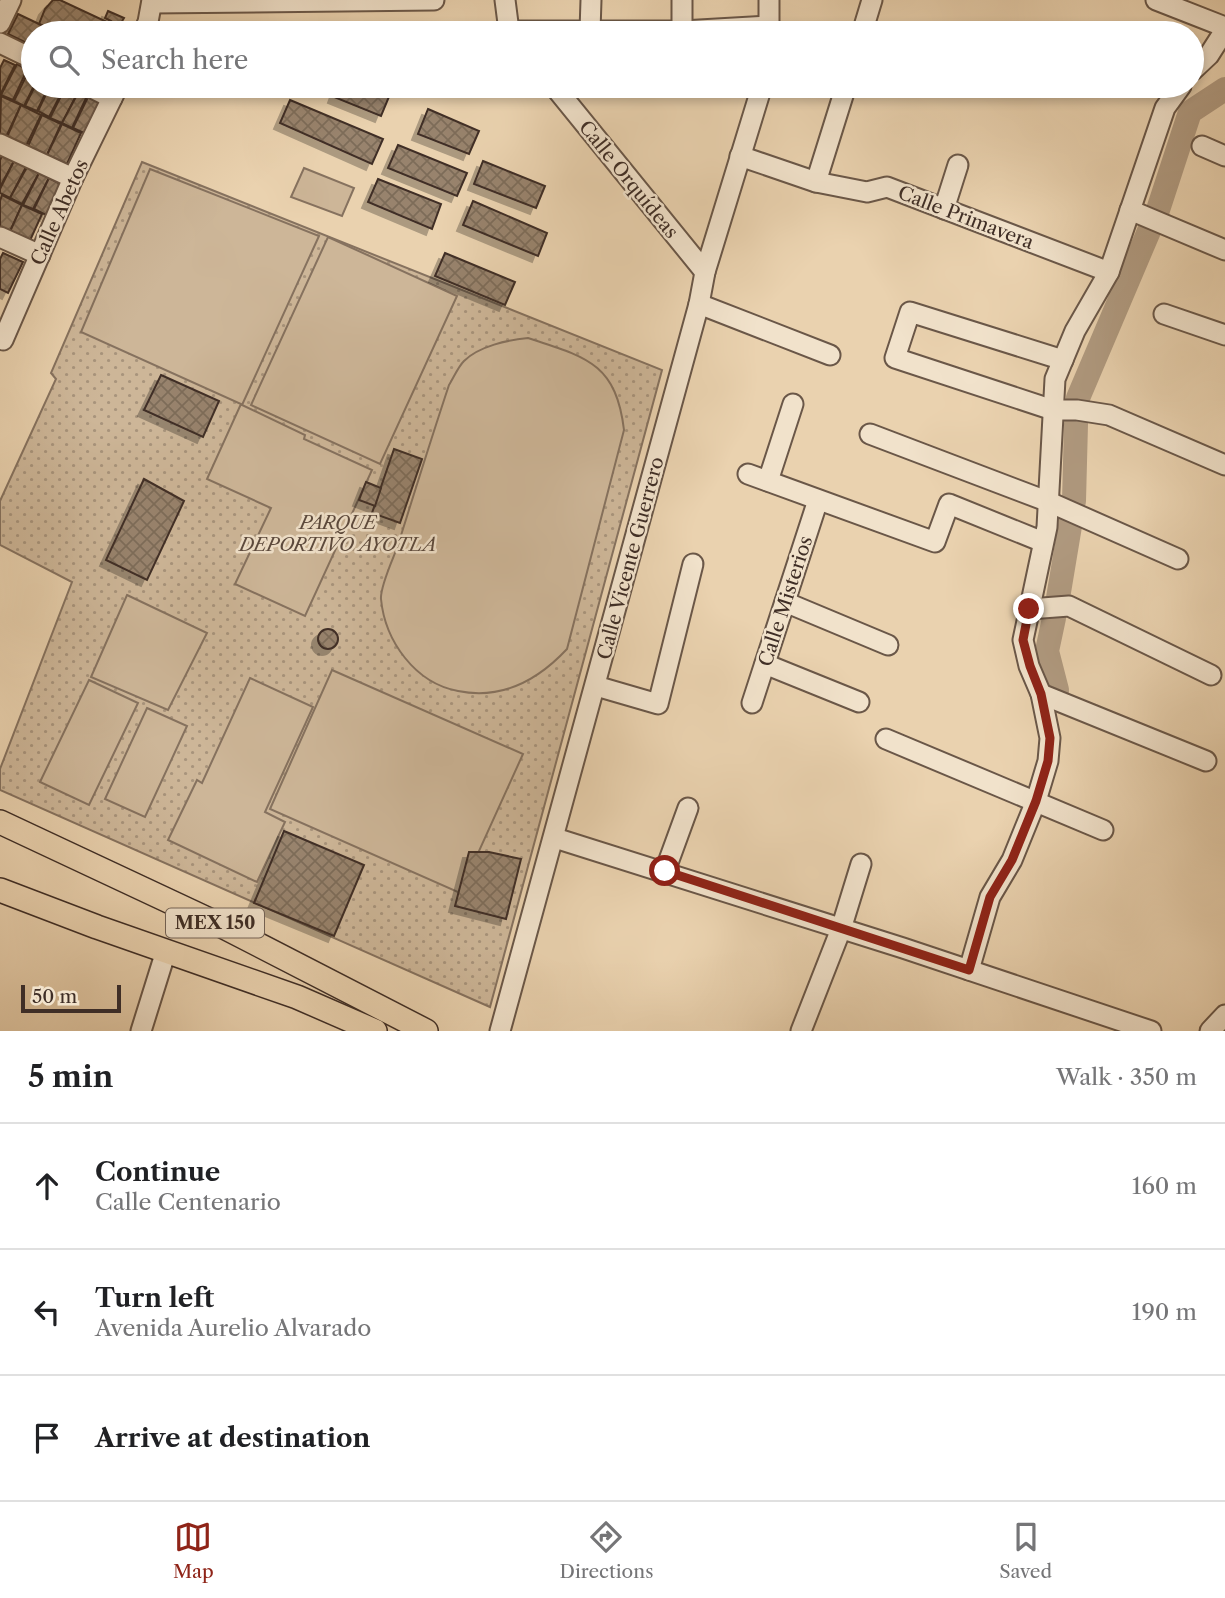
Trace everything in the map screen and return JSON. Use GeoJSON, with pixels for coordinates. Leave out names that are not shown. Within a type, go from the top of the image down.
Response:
{"type":"FeatureCollection","features":[{"type":"Feature","properties":{"kind":"main road","name":"MEX 150"},"geometry":{"type":"LineString","coordinates":[[6,828],[222,926],[426,1031]]}},
{"type":"Feature","properties":{"kind":"main road","name":"MEX 150"},"geometry":{"type":"LineString","coordinates":[[0,890],[297,997],[375,1031]]}},
{"type":"Feature","properties":{"kind":"street"},"geometry":{"type":"LineString","coordinates":[[0,23],[11,0]]}},
{"type":"Feature","properties":{"kind":"street"},"geometry":{"type":"LineString","coordinates":[[149,21],[152,2],[434,0]]}},
{"type":"Feature","properties":{"kind":"street"},"geometry":{"type":"LineString","coordinates":[[505,0],[508,21]]}},
{"type":"Feature","properties":{"kind":"street"},"geometry":{"type":"LineString","coordinates":[[590,21],[591,0]]}},
{"type":"Feature","properties":{"kind":"street"},"geometry":{"type":"LineString","coordinates":[[682,0],[682,21]]}},
{"type":"Feature","properties":{"kind":"street"},"geometry":{"type":"LineString","coordinates":[[769,0],[769,21]]}},
{"type":"Feature","properties":{"kind":"street"},"geometry":{"type":"LineString","coordinates":[[866,21],[872,0]]}},
{"type":"Feature","properties":{"kind":"street"},"geometry":{"type":"LineString","coordinates":[[1156,0],[1225,28],[1204,60]]}},
{"type":"Feature","properties":{"kind":"street"},"geometry":{"type":"LineString","coordinates":[[0,43],[21,53]]}},
{"type":"Feature","properties":{"kind":"street","name":"Calle Abetos"},"geometry":{"type":"LineString","coordinates":[[1,339],[112,98]]}},
{"type":"Feature","properties":{"kind":"street","name":"Calle Orquídeas"},"geometry":{"type":"LineString","coordinates":[[564,98],[705,272]]}},
{"type":"Feature","properties":{"kind":"street","name":"Calle Vicente Guerrero"},"geometry":{"type":"LineString","coordinates":[[500,1031],[555,838],[699,304],[705,272],[758,98]]}},
{"type":"Feature","properties":{"kind":"street"},"geometry":{"type":"LineString","coordinates":[[817,182],[842,98]]}},
{"type":"Feature","properties":{"kind":"street"},"geometry":{"type":"LineString","coordinates":[[969,970],[990,897],[1012,860],[1036,801],[1048,761],[1050,738],[1041,694],[1023,640],[1047,527],[1055,379],[1075,331],[1109,272],[1165,108],[1172,98]]}},
{"type":"Feature","properties":{"kind":"street"},"geometry":{"type":"LineString","coordinates":[[0,144],[73,178]]}},
{"type":"Feature","properties":{"kind":"street"},"geometry":{"type":"LineString","coordinates":[[1202,146],[1225,156]]}},
{"type":"Feature","properties":{"kind":"street","name":"Calle Primavera"},"geometry":{"type":"LineString","coordinates":[[740,156],[817,182],[867,192],[887,187],[1109,272]]}},
{"type":"Feature","properties":{"kind":"street"},"geometry":{"type":"LineString","coordinates":[[944,209],[958,165]]}},
{"type":"Feature","properties":{"kind":"street"},"geometry":{"type":"LineString","coordinates":[[1130,210],[1225,250]]}},
{"type":"Feature","properties":{"kind":"street"},"geometry":{"type":"LineString","coordinates":[[0,237],[40,255]]}},
{"type":"Feature","properties":{"kind":"street"},"geometry":{"type":"LineString","coordinates":[[699,304],[830,355]]}},
{"type":"Feature","properties":{"kind":"street"},"geometry":{"type":"LineString","coordinates":[[1063,360],[910,312],[894,358],[1054,410],[1109,415],[1225,465]]}},
{"type":"Feature","properties":{"kind":"street"},"geometry":{"type":"LineString","coordinates":[[1164,314],[1225,334]]}},
{"type":"Feature","properties":{"kind":"street"},"geometry":{"type":"LineString","coordinates":[[768,481],[793,404]]}},
{"type":"Feature","properties":{"kind":"street"},"geometry":{"type":"LineString","coordinates":[[870,433],[1049,502],[1178,559]]}},
{"type":"Feature","properties":{"kind":"street"},"geometry":{"type":"LineString","coordinates":[[748,474],[935,542],[949,504],[1043,542]]}},
{"type":"Feature","properties":{"kind":"street","name":"Calle Misterios"},"geometry":{"type":"LineString","coordinates":[[752,703],[818,500]]}},
{"type":"Feature","properties":{"kind":"street"},"geometry":{"type":"LineString","coordinates":[[596,686],[658,704],[693,564]]}},
{"type":"Feature","properties":{"kind":"street"},"geometry":{"type":"LineString","coordinates":[[785,602],[888,645]]}},
{"type":"Feature","properties":{"kind":"street"},"geometry":{"type":"LineString","coordinates":[[1029,609],[1069,606],[1211,675]]}},
{"type":"Feature","properties":{"kind":"street"},"geometry":{"type":"LineString","coordinates":[[765,664],[859,702]]}},
{"type":"Feature","properties":{"kind":"street"},"geometry":{"type":"LineString","coordinates":[[1041,694],[1206,761]]}},
{"type":"Feature","properties":{"kind":"street"},"geometry":{"type":"LineString","coordinates":[[887,739],[1103,830]]}},
{"type":"Feature","properties":{"kind":"street"},"geometry":{"type":"LineString","coordinates":[[665,871],[688,808]]}},
{"type":"Feature","properties":{"kind":"street"},"geometry":{"type":"LineString","coordinates":[[555,838],[665,871],[1151,1031]]}},
{"type":"Feature","properties":{"kind":"street"},"geometry":{"type":"LineString","coordinates":[[801,1031],[841,929],[860,864]]}},
{"type":"Feature","properties":{"kind":"street"},"geometry":{"type":"LineString","coordinates":[[141,1031],[166,951]]}},
{"type":"Feature","properties":{"kind":"street"},"geometry":{"type":"LineString","coordinates":[[1210,1031],[1225,1015]]}},
{"type":"Feature","properties":{"kind":"green space","name":"PARQUE DEPORTIVO AYOTLA"},"geometry":{"type":"Polygon","coordinates":[[[142,162],[662,370],[490,1007],[0,790],[0,769],[72,582],[0,545],[0,501],[56,379],[51,373],[142,162]]]}},
{"type":"Feature","properties":{"kind":"green space"},"geometry":{"type":"Polygon","coordinates":[[[304,168],[354,188],[342,216],[291,197],[304,168]]]}},
{"type":"Feature","properties":{"kind":"green space"},"geometry":{"type":"Polygon","coordinates":[[[150,169],[319,236],[242,405],[305,435],[304,439],[372,470],[305,616],[235,584],[271,508],[207,479],[241,404],[81,332],[150,169]]]}},
{"type":"Feature","properties":{"kind":"green space"},"geometry":{"type":"Polygon","coordinates":[[[328,237],[457,296],[380,464],[251,405],[328,237]]]}},
{"type":"Feature","properties":{"kind":"green space"},"geometry":{"type":"Polygon","coordinates":[[[528,338],[566,351],[595,366],[614,390],[624,430],[567,649],[544,670],[518,685],[490,693],[458,691],[428,679],[405,658],[384,615],[382,588],[449,385],[458,369],[470,356],[486,348],[528,338]]]}},
{"type":"Feature","properties":{"kind":"green space"},"geometry":{"type":"Polygon","coordinates":[[[127,595],[207,633],[168,710],[91,677],[127,595]]]}},
{"type":"Feature","properties":{"kind":"green space"},"geometry":{"type":"Polygon","coordinates":[[[332,670],[523,754],[460,893],[270,809],[332,670]]]}},
{"type":"Feature","properties":{"kind":"green space"},"geometry":{"type":"Polygon","coordinates":[[[250,678],[313,707],[265,812],[285,822],[257,882],[168,840],[197,780],[202,783],[250,678]]]}},
{"type":"Feature","properties":{"kind":"green space"},"geometry":{"type":"Polygon","coordinates":[[[89,680],[138,703],[89,805],[40,782],[89,680]]]}},
{"type":"Feature","properties":{"kind":"green space"},"geometry":{"type":"Polygon","coordinates":[[[147,708],[187,726],[145,817],[105,799],[147,708]]]}},
{"type":"Feature","properties":{"kind":"building"},"geometry":{"type":"Polygon","coordinates":[[[53,0],[60,0],[105,21],[40,21],[45,9],[53,0]]]}},
{"type":"Feature","properties":{"kind":"building"},"geometry":{"type":"Polygon","coordinates":[[[108,11],[124,18],[122,21],[111,21],[105,18],[108,11]]]}},
{"type":"Feature","properties":{"kind":"building"},"geometry":{"type":"Polygon","coordinates":[[[18,14],[33,21],[21,21],[21,40],[8,34],[18,14]]]}},
{"type":"Feature","properties":{"kind":"building"},"geometry":{"type":"Polygon","coordinates":[[[4,60],[15,65],[0,95],[0,68],[4,60]]]}},
{"type":"Feature","properties":{"kind":"building"},"geometry":{"type":"Polygon","coordinates":[[[17,64],[21,66],[21,83],[13,100],[1,95],[17,64]]]}},
{"type":"Feature","properties":{"kind":"building"},"geometry":{"type":"Polygon","coordinates":[[[21,87],[21,98],[28,98],[24,106],[14,101],[21,87]]]}},
{"type":"Feature","properties":{"kind":"building"},"geometry":{"type":"Polygon","coordinates":[[[1,96],[21,105],[6,137],[0,134],[1,96]]]}},
{"type":"Feature","properties":{"kind":"building"},"geometry":{"type":"Polygon","coordinates":[[[29,98],[43,98],[37,111],[25,106],[29,98]]]}},
{"type":"Feature","properties":{"kind":"building"},"geometry":{"type":"Polygon","coordinates":[[[44,98],[59,98],[49,117],[38,111],[44,98]]]}},
{"type":"Feature","properties":{"kind":"building"},"geometry":{"type":"Polygon","coordinates":[[[60,98],[75,98],[62,123],[50,118],[60,98]]]}},
{"type":"Feature","properties":{"kind":"building"},"geometry":{"type":"Polygon","coordinates":[[[75,98],[86,98],[72,128],[62,123],[75,98]]]}},
{"type":"Feature","properties":{"kind":"building"},"geometry":{"type":"Polygon","coordinates":[[[88,98],[100,103],[84,133],[73,128],[88,98]]]}},
{"type":"Feature","properties":{"kind":"building"},"geometry":{"type":"Polygon","coordinates":[[[336,98],[388,98],[381,116],[336,98]]]}},
{"type":"Feature","properties":{"kind":"building"},"geometry":{"type":"Polygon","coordinates":[[[290,100],[383,139],[372,164],[280,123],[290,100]]]}},
{"type":"Feature","properties":{"kind":"building"},"geometry":{"type":"Polygon","coordinates":[[[21,105],[41,115],[26,146],[7,137],[21,105]]]}},
{"type":"Feature","properties":{"kind":"building"},"geometry":{"type":"Polygon","coordinates":[[[428,109],[479,131],[469,154],[418,134],[428,109]]]}},
{"type":"Feature","properties":{"kind":"building"},"geometry":{"type":"Polygon","coordinates":[[[42,115],[61,124],[47,155],[28,146],[42,115]]]}},
{"type":"Feature","properties":{"kind":"building"},"geometry":{"type":"Polygon","coordinates":[[[62,124],[81,133],[67,164],[47,155],[62,124]]]}},
{"type":"Feature","properties":{"kind":"building"},"geometry":{"type":"Polygon","coordinates":[[[398,145],[467,173],[457,196],[388,168],[398,145]]]}},
{"type":"Feature","properties":{"kind":"building"},"geometry":{"type":"Polygon","coordinates":[[[2,156],[14,161],[0,187],[0,160],[2,156]]]}},
{"type":"Feature","properties":{"kind":"building"},"geometry":{"type":"Polygon","coordinates":[[[14,161],[26,167],[10,198],[0,193],[0,189],[14,161]]]}},
{"type":"Feature","properties":{"kind":"building"},"geometry":{"type":"Polygon","coordinates":[[[483,161],[545,186],[536,208],[474,184],[483,161]]]}},
{"type":"Feature","properties":{"kind":"building"},"geometry":{"type":"Polygon","coordinates":[[[27,167],[39,173],[22,204],[10,198],[27,167]]]}},
{"type":"Feature","properties":{"kind":"building"},"geometry":{"type":"Polygon","coordinates":[[[39,173],[49,178],[33,209],[23,205],[39,173]]]}},
{"type":"Feature","properties":{"kind":"building"},"geometry":{"type":"Polygon","coordinates":[[[49,178],[61,184],[46,215],[34,209],[49,178]]]}},
{"type":"Feature","properties":{"kind":"building"},"geometry":{"type":"Polygon","coordinates":[[[378,179],[441,204],[432,229],[368,202],[378,179]]]}},
{"type":"Feature","properties":{"kind":"building"},"geometry":{"type":"Polygon","coordinates":[[[2,195],[22,205],[8,236],[0,232],[2,195]]]}},
{"type":"Feature","properties":{"kind":"building"},"geometry":{"type":"Polygon","coordinates":[[[473,201],[547,233],[538,256],[463,225],[473,201]]]}},
{"type":"Feature","properties":{"kind":"building"},"geometry":{"type":"Polygon","coordinates":[[[22,205],[42,214],[28,245],[8,236],[22,205]]]}},
{"type":"Feature","properties":{"kind":"building"},"geometry":{"type":"Polygon","coordinates":[[[3,253],[23,262],[8,293],[0,289],[0,259],[3,253]]]}},
{"type":"Feature","properties":{"kind":"building"},"geometry":{"type":"Polygon","coordinates":[[[445,253],[515,282],[505,305],[435,276],[445,253]]]}},
{"type":"Feature","properties":{"kind":"building"},"geometry":{"type":"Polygon","coordinates":[[[161,375],[219,401],[203,437],[144,410],[161,375]]]}},
{"type":"Feature","properties":{"kind":"building"},"geometry":{"type":"Polygon","coordinates":[[[394,449],[422,459],[400,523],[372,513],[394,449]]]}},
{"type":"Feature","properties":{"kind":"building"},"geometry":{"type":"Polygon","coordinates":[[[144,479],[184,501],[147,580],[106,560],[144,479]]]}},
{"type":"Feature","properties":{"kind":"building"},"geometry":{"type":"Polygon","coordinates":[[[366,482],[381,488],[375,506],[359,500],[366,482]]]}},
{"type":"Feature","properties":{"kind":"building"},"geometry":{"type":"Polygon","coordinates":[[[328,629],[335,632],[338,639],[335,646],[328,649],[321,646],[318,639],[321,632],[328,629]]]}},
{"type":"Feature","properties":{"kind":"building"},"geometry":{"type":"Polygon","coordinates":[[[284,831],[364,865],[334,936],[254,903],[284,831]]]}},
{"type":"Feature","properties":{"kind":"building"},"geometry":{"type":"Polygon","coordinates":[[[469,852],[489,852],[521,859],[506,919],[455,906],[469,852]]]}},
{"type":"Feature","properties":{"kind":"waterway"},"geometry":{"type":"LineString","coordinates":[[1156,216],[1190,112],[1225,89]]}},
{"type":"Feature","properties":{"kind":"waterway"},"geometry":{"type":"LineString","coordinates":[[1078,398],[1149,231]]}},
{"type":"Feature","properties":{"kind":"waterway"},"geometry":{"type":"LineString","coordinates":[[1074,501],[1076,424]]}},
{"type":"Feature","properties":{"kind":"waterway"},"geometry":{"type":"LineString","coordinates":[[1058,598],[1071,520]]}},
{"type":"Feature","properties":{"kind":"waterway"},"geometry":{"type":"LineString","coordinates":[[1054,618],[1047,651],[1057,690]]}},
{"type":"Feature","properties":{"kind":"route"},"geometry":{"type":"LineString","coordinates":[[665,871],[969,970],[985,909],[1012,860],[1036,801],[1048,761],[1050,738],[1041,694],[1023,640],[1029,609]]}}]}
